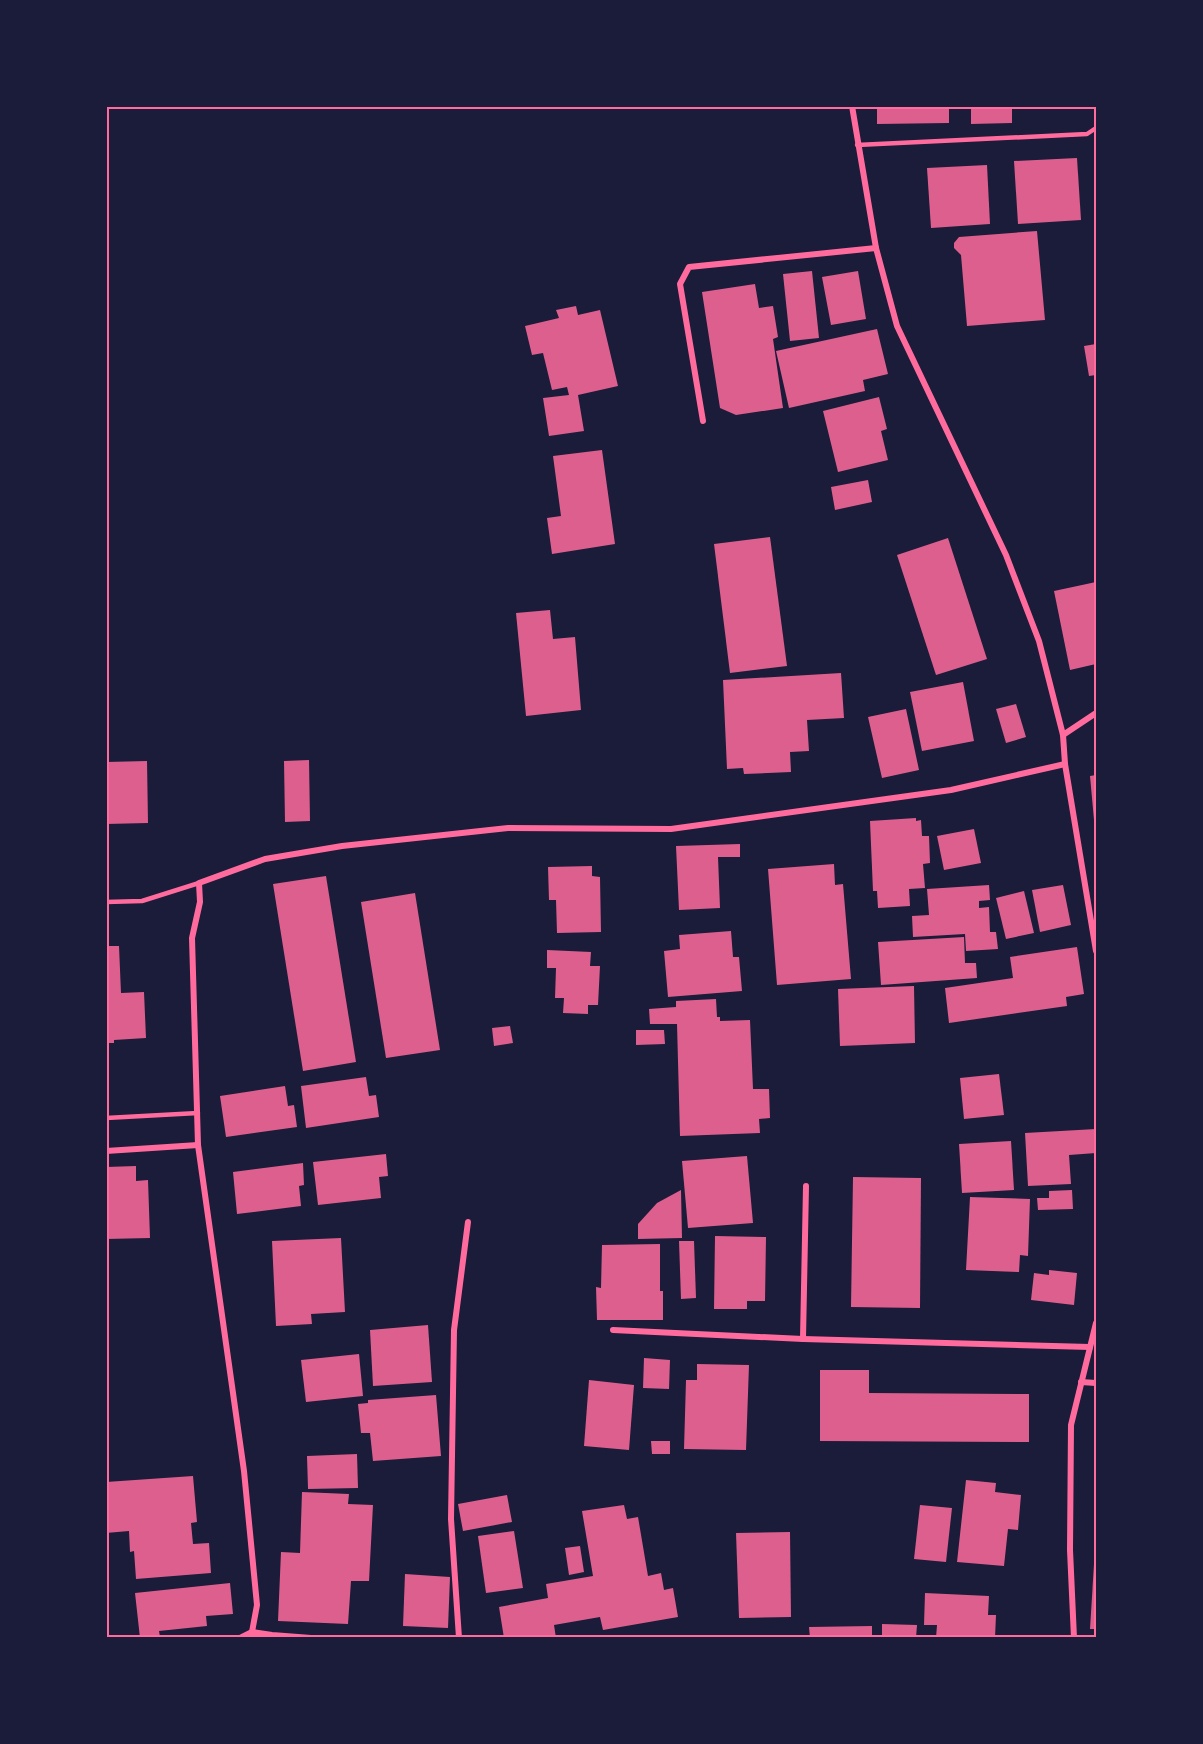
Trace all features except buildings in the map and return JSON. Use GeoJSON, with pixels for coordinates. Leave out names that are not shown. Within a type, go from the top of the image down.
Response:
{"type":"FeatureCollection","features":[{"type":"Feature","properties":{"kind":"street"},"geometry":{"type":"LineString","coordinates":[[852,106],[876,248],[897,326],[1006,555],[1040,641],[1062,735],[1096,951]]}},
{"type":"Feature","properties":{"kind":"street"},"geometry":{"type":"LineString","coordinates":[[703,421],[680,284],[689,267],[876,248]]}},
{"type":"Feature","properties":{"kind":"street"},"geometry":{"type":"LineString","coordinates":[[1062,735],[1096,713]]}},
{"type":"Feature","properties":{"kind":"street"},"geometry":{"type":"LineString","coordinates":[[252,1632],[257,1605],[244,1472],[198,1145],[192,939],[200,902],[199,883],[265,859],[342,846],[508,828],[671,829],[951,790],[1065,764]]}},
{"type":"Feature","properties":{"kind":"street"},"geometry":{"type":"LineString","coordinates":[[106,1151],[198,1145]]}},
{"type":"Feature","properties":{"kind":"street"},"geometry":{"type":"LineString","coordinates":[[803,1339],[806,1186]]}},
{"type":"Feature","properties":{"kind":"street"},"geometry":{"type":"LineString","coordinates":[[459,1638],[451,1519],[453,1330],[468,1222]]}},
{"type":"Feature","properties":{"kind":"street"},"geometry":{"type":"LineString","coordinates":[[1074,1638],[1070,1550],[1071,1425],[1096,1323]]}},
{"type":"Feature","properties":{"kind":"street"},"geometry":{"type":"LineString","coordinates":[[613,1330],[803,1339],[1090,1347]]}},
{"type":"Feature","properties":{"kind":"street"},"geometry":{"type":"LineString","coordinates":[[1081,1382],[1096,1383]]}},
{"type":"Feature","properties":{"kind":"street"},"geometry":{"type":"LineString","coordinates":[[240,1638],[252,1632],[311,1638]]}},
{"type":"Feature","properties":{"kind":"lane"},"geometry":{"type":"LineString","coordinates":[[857,145],[1087,134],[1096,128]]}},
{"type":"Feature","properties":{"kind":"lane"},"geometry":{"type":"LineString","coordinates":[[106,902],[142,901],[199,883]]}},
{"type":"Feature","properties":{"kind":"lane"},"geometry":{"type":"LineString","coordinates":[[106,1118],[198,1113]]}}]}
